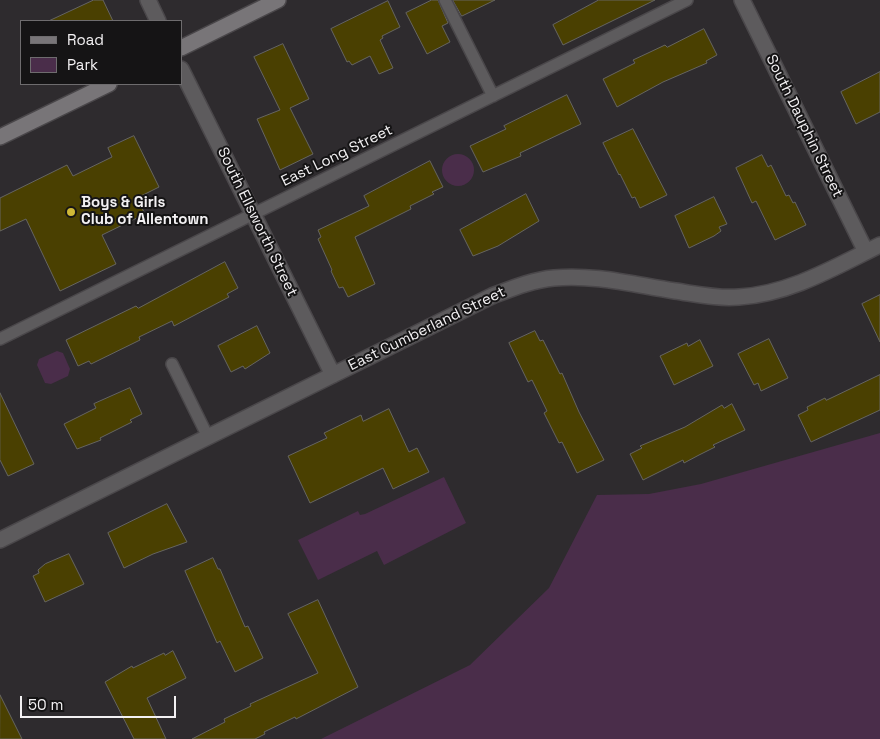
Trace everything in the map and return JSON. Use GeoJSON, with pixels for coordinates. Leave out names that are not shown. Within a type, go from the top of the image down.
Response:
{"type":"FeatureCollection","features":[{"type":"Feature","properties":{"kind":"main road"},"geometry":{"type":"LineString","coordinates":[[182,48],[278,0]]}},
{"type":"Feature","properties":{"kind":"main road"},"geometry":{"type":"LineString","coordinates":[[0,137],[107,85]]}},
{"type":"Feature","properties":{"kind":"street"},"geometry":{"type":"LineString","coordinates":[[148,0],[158,20]]}},
{"type":"Feature","properties":{"kind":"street","name":"South Dauphin Street"},"geometry":{"type":"LineString","coordinates":[[742,0],[873,248]]}},
{"type":"Feature","properties":{"kind":"street","name":"South Ellsworth Street"},"geometry":{"type":"LineString","coordinates":[[182,71],[333,375]]}},
{"type":"Feature","properties":{"kind":"street","name":"East Cumberland Street"},"geometry":{"type":"LineString","coordinates":[[0,540],[492,296],[522,285],[553,278],[586,277],[708,296],[746,297],[765,295],[793,287],[873,248]]}},
{"type":"Feature","properties":{"kind":"lane"},"geometry":{"type":"LineString","coordinates":[[445,0],[493,96]]}},
{"type":"Feature","properties":{"kind":"lane","name":"East Long Street"},"geometry":{"type":"LineString","coordinates":[[0,339],[687,0]]}},
{"type":"Feature","properties":{"kind":"lane"},"geometry":{"type":"LineString","coordinates":[[172,364],[208,437]]}},
{"type":"Feature","properties":{"kind":"green space"},"geometry":{"type":"Polygon","coordinates":[[[458,154],[469,159],[474,170],[469,181],[458,186],[447,181],[442,170],[447,159],[458,154]]]}},
{"type":"Feature","properties":{"kind":"green space"},"geometry":{"type":"Polygon","coordinates":[[[57,351],[63,353],[70,369],[68,376],[51,384],[45,383],[37,365],[39,359],[57,351]]]}},
{"type":"Feature","properties":{"kind":"green space"},"geometry":{"type":"Polygon","coordinates":[[[880,433],[880,739],[321,739],[470,665],[549,588],[597,495],[649,494],[701,484],[880,433]]]}},
{"type":"Feature","properties":{"kind":"green space"},"geometry":{"type":"Polygon","coordinates":[[[444,477],[466,523],[384,565],[377,551],[318,580],[298,540],[358,511],[360,515],[365,514],[444,477]]]}},
{"type":"Feature","properties":{"kind":"building"},"geometry":{"type":"Polygon","coordinates":[[[94,0],[103,0],[113,20],[51,20],[94,0]]]}},
{"type":"Feature","properties":{"kind":"building"},"geometry":{"type":"Polygon","coordinates":[[[432,0],[438,0],[448,23],[442,26],[450,42],[427,54],[406,13],[432,0]]]}},
{"type":"Feature","properties":{"kind":"building"},"geometry":{"type":"Polygon","coordinates":[[[453,0],[495,0],[462,16],[453,0]]]}},
{"type":"Feature","properties":{"kind":"building"},"geometry":{"type":"Polygon","coordinates":[[[599,0],[655,0],[563,45],[553,25],[599,0]]]}},
{"type":"Feature","properties":{"kind":"building"},"geometry":{"type":"Polygon","coordinates":[[[388,1],[400,27],[382,36],[383,38],[380,40],[393,68],[379,74],[370,56],[352,65],[349,61],[347,62],[331,29],[388,1]]]}},
{"type":"Feature","properties":{"kind":"building"},"geometry":{"type":"Polygon","coordinates":[[[704,29],[717,55],[706,61],[707,63],[663,82],[617,107],[603,79],[635,63],[633,60],[665,45],[667,47],[704,29]]]}},
{"type":"Feature","properties":{"kind":"building"},"geometry":{"type":"Polygon","coordinates":[[[283,44],[309,99],[290,108],[313,154],[280,170],[257,119],[280,110],[254,57],[283,44]]]}},
{"type":"Feature","properties":{"kind":"building"},"geometry":{"type":"Polygon","coordinates":[[[880,72],[880,112],[856,124],[841,92],[880,72]]]}},
{"type":"Feature","properties":{"kind":"building"},"geometry":{"type":"Polygon","coordinates":[[[567,95],[581,124],[520,153],[521,156],[483,172],[470,146],[506,129],[504,126],[567,95]]]}},
{"type":"Feature","properties":{"kind":"building"},"geometry":{"type":"Polygon","coordinates":[[[633,129],[667,195],[640,208],[635,197],[632,198],[603,143],[633,129]]]}},
{"type":"Feature","properties":{"kind":"building","name":"Boys & Girls Club of Allentown"},"geometry":{"type":"Polygon","coordinates":[[[134,136],[159,187],[137,198],[145,214],[102,235],[116,264],[60,291],[26,219],[0,231],[0,198],[67,165],[73,176],[112,157],[108,148],[134,136]]]}},
{"type":"Feature","properties":{"kind":"building"},"geometry":{"type":"Polygon","coordinates":[[[762,155],[768,167],[771,165],[786,196],[789,195],[793,203],[795,202],[806,225],[775,240],[756,201],[752,203],[736,168],[762,155]]]}},
{"type":"Feature","properties":{"kind":"building"},"geometry":{"type":"Polygon","coordinates":[[[430,161],[443,187],[432,192],[434,194],[410,206],[411,209],[355,237],[375,284],[348,297],[343,287],[339,288],[331,271],[318,239],[321,237],[318,230],[369,206],[364,196],[430,161]]]}},
{"type":"Feature","properties":{"kind":"building"},"geometry":{"type":"Polygon","coordinates":[[[526,194],[539,221],[498,246],[473,256],[460,230],[526,194]]]}},
{"type":"Feature","properties":{"kind":"building"},"geometry":{"type":"Polygon","coordinates":[[[714,197],[727,224],[719,227],[721,231],[714,236],[689,248],[675,216],[714,197]]]}},
{"type":"Feature","properties":{"kind":"building"},"geometry":{"type":"Polygon","coordinates":[[[225,262],[238,288],[227,294],[229,297],[174,326],[172,321],[139,337],[140,340],[91,364],[89,361],[78,366],[66,340],[136,306],[138,308],[225,262]]]}},
{"type":"Feature","properties":{"kind":"building"},"geometry":{"type":"Polygon","coordinates":[[[880,295],[880,342],[862,304],[880,295]]]}},
{"type":"Feature","properties":{"kind":"building"},"geometry":{"type":"Polygon","coordinates":[[[257,326],[270,353],[245,369],[243,366],[231,372],[218,346],[257,326]]]}},
{"type":"Feature","properties":{"kind":"building"},"geometry":{"type":"Polygon","coordinates":[[[535,331],[540,341],[543,340],[560,374],[562,373],[579,412],[604,460],[577,473],[562,442],[559,443],[544,413],[547,411],[532,380],[528,382],[509,343],[535,331]]]}},
{"type":"Feature","properties":{"kind":"building"},"geometry":{"type":"Polygon","coordinates":[[[769,339],[788,378],[761,391],[758,383],[754,385],[738,354],[769,339]]]}},
{"type":"Feature","properties":{"kind":"building"},"geometry":{"type":"Polygon","coordinates":[[[700,340],[713,366],[674,385],[660,356],[687,343],[688,346],[700,340]]]}},
{"type":"Feature","properties":{"kind":"building"},"geometry":{"type":"Polygon","coordinates":[[[880,375],[880,410],[811,442],[798,415],[808,410],[807,407],[825,398],[826,400],[880,375]]]}},
{"type":"Feature","properties":{"kind":"building"},"geometry":{"type":"Polygon","coordinates":[[[130,388],[142,414],[130,420],[132,422],[100,438],[101,440],[77,449],[64,424],[96,408],[94,404],[130,388]]]}},
{"type":"Feature","properties":{"kind":"building"},"geometry":{"type":"Polygon","coordinates":[[[0,393],[34,464],[8,476],[0,460],[0,393]]]}},
{"type":"Feature","properties":{"kind":"building"},"geometry":{"type":"Polygon","coordinates":[[[732,404],[745,430],[713,445],[715,447],[684,463],[683,460],[643,480],[630,454],[642,448],[640,446],[685,427],[722,405],[724,408],[732,404]]]}},
{"type":"Feature","properties":{"kind":"building"},"geometry":{"type":"Polygon","coordinates":[[[389,409],[409,452],[417,448],[429,472],[393,489],[383,468],[310,503],[288,456],[327,438],[324,433],[361,415],[363,421],[389,409]]]}},
{"type":"Feature","properties":{"kind":"building"},"geometry":{"type":"Polygon","coordinates":[[[167,504],[187,542],[153,554],[124,568],[108,533],[167,504]]]}},
{"type":"Feature","properties":{"kind":"building"},"geometry":{"type":"Polygon","coordinates":[[[69,554],[84,584],[45,602],[33,576],[39,573],[38,570],[45,564],[69,554]]]}},
{"type":"Feature","properties":{"kind":"building"},"geometry":{"type":"Polygon","coordinates":[[[213,558],[218,569],[220,569],[245,627],[248,626],[263,658],[235,672],[220,641],[217,643],[185,571],[213,558]]]}},
{"type":"Feature","properties":{"kind":"building"},"geometry":{"type":"Polygon","coordinates":[[[318,600],[358,687],[296,719],[295,717],[264,732],[265,734],[255,739],[192,739],[225,722],[224,719],[251,706],[250,704],[318,673],[288,614],[318,600]]]}},
{"type":"Feature","properties":{"kind":"building"},"geometry":{"type":"Polygon","coordinates":[[[173,651],[186,678],[147,698],[166,739],[134,739],[105,682],[132,666],[133,668],[164,653],[165,655],[173,651]]]}},
{"type":"Feature","properties":{"kind":"building"},"geometry":{"type":"Polygon","coordinates":[[[0,695],[22,739],[0,739],[0,695]]]}},
{"type":"Feature","properties":{"kind":"place","name":"Boys & Girls Club of Allentown"},"geometry":{"type":"Point","coordinates":[71,212]}}]}
